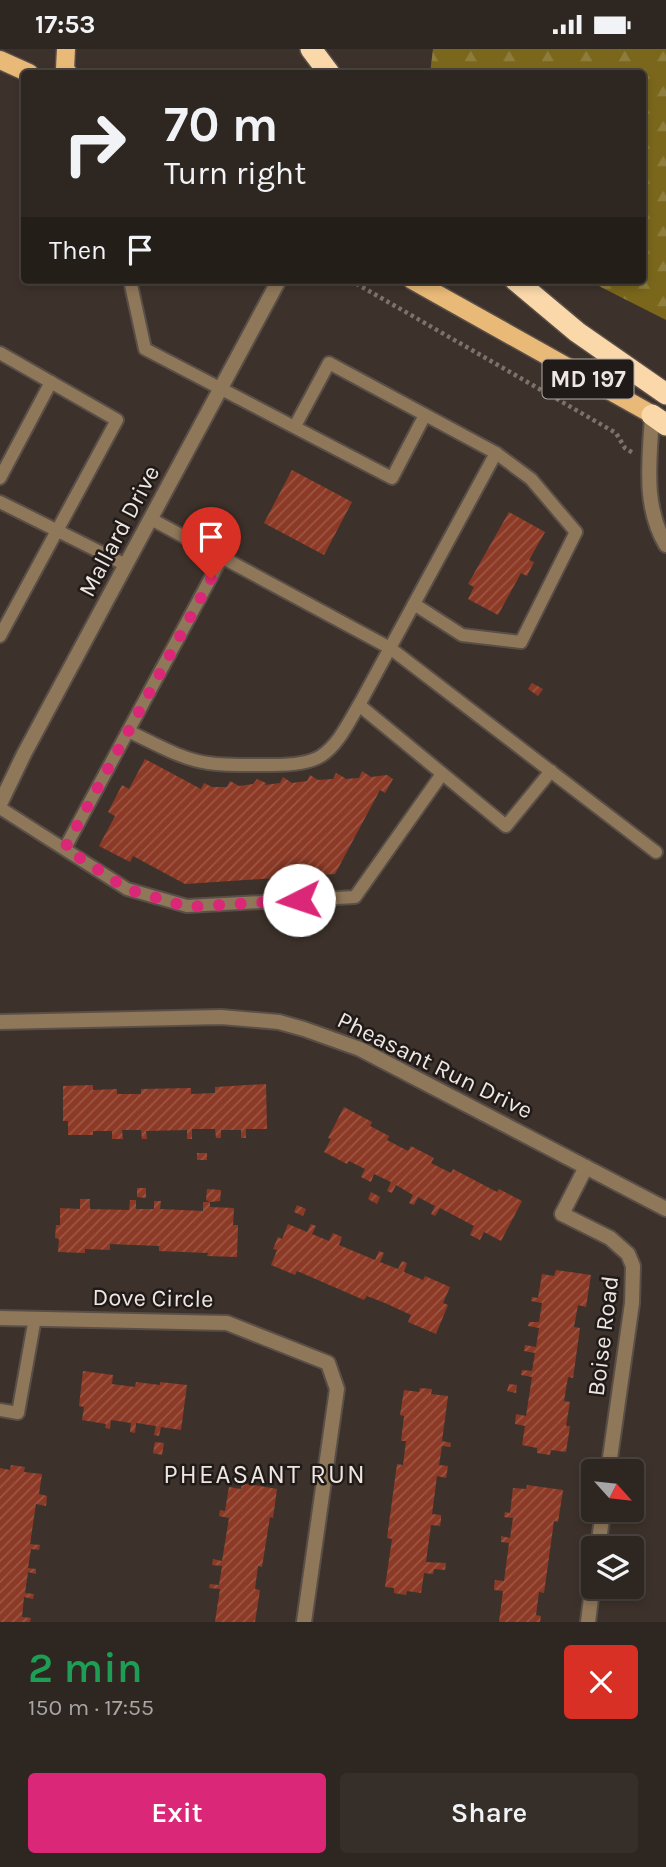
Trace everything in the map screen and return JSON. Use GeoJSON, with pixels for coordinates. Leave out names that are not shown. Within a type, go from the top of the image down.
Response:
{"type":"FeatureCollection","features":[{"type":"Feature","properties":{"kind":"highway"},"geometry":{"type":"LineString","coordinates":[[312,49],[327,70]]}},
{"type":"Feature","properties":{"kind":"highway"},"geometry":{"type":"LineString","coordinates":[[520,284],[578,332],[666,394]]}},
{"type":"Feature","properties":{"kind":"main road"},"geometry":{"type":"LineString","coordinates":[[66,49],[66,70]]}},
{"type":"Feature","properties":{"kind":"main road"},"geometry":{"type":"LineString","coordinates":[[0,60],[22,70]]}},
{"type":"Feature","properties":{"kind":"main road","name":"MD 197"},"geometry":{"type":"LineString","coordinates":[[419,284],[661,420]]}},
{"type":"Feature","properties":{"kind":"street","name":"Mallard Drive"},"geometry":{"type":"LineString","coordinates":[[0,806],[24,754],[277,284]]}},
{"type":"Feature","properties":{"kind":"street"},"geometry":{"type":"LineString","coordinates":[[661,420],[650,464],[649,485],[655,523],[666,545]]}},
{"type":"Feature","properties":{"kind":"street","name":"Pheasant Run Drive"},"geometry":{"type":"LineString","coordinates":[[0,1022],[221,1017],[256,1019],[304,1028],[392,1064],[666,1209]]}},
{"type":"Feature","properties":{"kind":"street","name":"Boise Road"},"geometry":{"type":"LineString","coordinates":[[586,1167],[562,1215],[610,1238],[628,1254],[634,1266],[632,1303],[610,1459]]}},
{"type":"Feature","properties":{"kind":"street","name":"Dove Circle"},"geometry":{"type":"LineString","coordinates":[[0,1318],[227,1323],[328,1363],[337,1389],[304,1622]]}},
{"type":"Feature","properties":{"kind":"street"},"geometry":{"type":"LineString","coordinates":[[588,1622],[591,1599]]}},
{"type":"Feature","properties":{"kind":"lane"},"geometry":{"type":"LineString","coordinates":[[131,284],[145,349],[392,478],[425,415]]}},
{"type":"Feature","properties":{"kind":"lane"},"geometry":{"type":"LineString","coordinates":[[0,353],[117,420],[0,636]]}},
{"type":"Feature","properties":{"kind":"lane"},"geometry":{"type":"LineString","coordinates":[[295,426],[329,363],[496,453],[531,479],[576,533],[521,642],[462,635],[414,604]]}},
{"type":"Feature","properties":{"kind":"lane"},"geometry":{"type":"LineString","coordinates":[[0,478],[51,382]]}},
{"type":"Feature","properties":{"kind":"lane"},"geometry":{"type":"LineString","coordinates":[[128,731],[179,755],[206,763],[238,766],[312,761],[323,754],[339,740],[496,453]]}},
{"type":"Feature","properties":{"kind":"lane"},"geometry":{"type":"LineString","coordinates":[[0,502],[126,565]]}},
{"type":"Feature","properties":{"kind":"lane"},"geometry":{"type":"LineString","coordinates":[[151,519],[390,648],[656,852]]}},
{"type":"Feature","properties":{"kind":"lane"},"geometry":{"type":"LineString","coordinates":[[65,848],[222,557]]}},
{"type":"Feature","properties":{"kind":"lane"},"geometry":{"type":"LineString","coordinates":[[359,705],[506,826],[551,771]]}},
{"type":"Feature","properties":{"kind":"lane"},"geometry":{"type":"LineString","coordinates":[[0,806],[127,889],[187,907],[355,897],[442,774]]}},
{"type":"Feature","properties":{"kind":"lane"},"geometry":{"type":"LineString","coordinates":[[0,1410],[18,1413],[35,1318]]}},
{"type":"Feature","properties":{"kind":"path"},"geometry":{"type":"LineString","coordinates":[[355,284],[616,433],[625,448],[650,464]]}},
{"type":"Feature","properties":{"kind":"green space"},"geometry":{"type":"Polygon","coordinates":[[[433,49],[666,49],[666,320],[595,284],[646,284],[646,70],[430,70],[433,49]]]}},
{"type":"Feature","properties":{"kind":"building"},"geometry":{"type":"Polygon","coordinates":[[[292,470],[352,502],[324,555],[264,523],[292,470]]]}},
{"type":"Feature","properties":{"kind":"building"},"geometry":{"type":"Polygon","coordinates":[[[509,512],[545,532],[529,560],[534,562],[527,576],[521,573],[498,615],[468,599],[474,587],[468,584],[509,512]]]}},
{"type":"Feature","properties":{"kind":"building"},"geometry":{"type":"Polygon","coordinates":[[[532,683],[543,689],[538,696],[528,689],[532,683]]]}},
{"type":"Feature","properties":{"kind":"building"},"geometry":{"type":"Polygon","coordinates":[[[145,759],[201,789],[204,783],[212,787],[227,787],[230,781],[239,786],[253,784],[257,779],[266,783],[265,785],[280,783],[283,777],[292,783],[307,781],[310,775],[318,780],[333,779],[336,773],[345,779],[359,778],[362,771],[371,777],[387,775],[393,779],[385,793],[380,790],[335,874],[185,884],[133,856],[130,862],[99,846],[115,816],[108,812],[122,785],[129,789],[145,759]]]}},
{"type":"Feature","properties":{"kind":"building"},"geometry":{"type":"Polygon","coordinates":[[[266,1084],[267,1129],[246,1129],[246,1138],[241,1138],[241,1130],[221,1130],[221,1138],[216,1138],[215,1129],[192,1129],[192,1139],[187,1139],[187,1130],[146,1131],[147,1139],[142,1139],[141,1130],[122,1130],[123,1139],[112,1139],[112,1131],[93,1131],[93,1135],[68,1135],[68,1121],[63,1121],[63,1086],[93,1085],[93,1090],[117,1089],[117,1094],[141,1094],[141,1089],[191,1088],[191,1094],[215,1093],[215,1087],[266,1084]]]}},
{"type":"Feature","properties":{"kind":"building"},"geometry":{"type":"Polygon","coordinates":[[[344,1107],[372,1122],[370,1126],[389,1136],[387,1140],[408,1151],[411,1146],[434,1158],[431,1163],[451,1173],[453,1169],[497,1192],[499,1189],[522,1201],[501,1241],[484,1232],[480,1240],[470,1235],[474,1226],[440,1208],[435,1216],[431,1214],[435,1206],[418,1197],[414,1205],[409,1203],[413,1195],[396,1185],[392,1193],[387,1191],[391,1182],[374,1174],[371,1182],[361,1177],[365,1169],[349,1161],[347,1164],[324,1152],[344,1107]]]}},
{"type":"Feature","properties":{"kind":"building"},"geometry":{"type":"Polygon","coordinates":[[[197,1153],[207,1153],[207,1160],[197,1160],[197,1153]]]}},
{"type":"Feature","properties":{"kind":"building"},"geometry":{"type":"Polygon","coordinates":[[[137,1188],[146,1188],[146,1198],[137,1197],[137,1188]]]}},
{"type":"Feature","properties":{"kind":"building"},"geometry":{"type":"Polygon","coordinates":[[[207,1189],[221,1190],[220,1201],[206,1200],[207,1189]]]}},
{"type":"Feature","properties":{"kind":"building"},"geometry":{"type":"Polygon","coordinates":[[[371,1192],[380,1197],[377,1204],[368,1199],[371,1192]]]}},
{"type":"Feature","properties":{"kind":"building"},"geometry":{"type":"Polygon","coordinates":[[[80,1199],[90,1199],[90,1209],[129,1210],[130,1200],[136,1200],[136,1209],[154,1209],[154,1201],[161,1201],[160,1209],[203,1211],[203,1202],[210,1202],[210,1207],[234,1208],[233,1225],[238,1225],[237,1257],[159,1251],[159,1246],[110,1244],[110,1250],[58,1252],[59,1239],[55,1238],[56,1225],[60,1225],[60,1208],[80,1209],[80,1199]]]}},
{"type":"Feature","properties":{"kind":"building"},"geometry":{"type":"Polygon","coordinates":[[[297,1205],[306,1209],[303,1216],[294,1212],[297,1205]]]}},
{"type":"Feature","properties":{"kind":"building"},"geometry":{"type":"Polygon","coordinates":[[[288,1224],[307,1232],[311,1224],[316,1226],[312,1234],[329,1241],[333,1233],[342,1237],[339,1245],[375,1260],[379,1251],[384,1253],[380,1262],[398,1269],[402,1261],[407,1263],[404,1272],[423,1280],[425,1276],[450,1287],[443,1303],[448,1305],[436,1334],[408,1322],[411,1315],[385,1303],[367,1296],[364,1300],[297,1271],[295,1275],[271,1265],[277,1250],[273,1249],[278,1237],[282,1239],[288,1224]]]}},
{"type":"Feature","properties":{"kind":"building"},"geometry":{"type":"Polygon","coordinates":[[[556,1270],[591,1275],[586,1307],[578,1305],[574,1327],[580,1328],[573,1378],[568,1377],[564,1401],[570,1402],[566,1452],[551,1450],[550,1455],[537,1453],[537,1448],[522,1445],[525,1426],[515,1424],[516,1414],[526,1416],[532,1377],[521,1375],[522,1370],[532,1371],[535,1353],[524,1351],[525,1345],[536,1347],[539,1328],[528,1326],[529,1322],[539,1322],[542,1303],[531,1301],[532,1297],[538,1298],[542,1274],[554,1276],[556,1270]]]}},
{"type":"Feature","properties":{"kind":"building"},"geometry":{"type":"Polygon","coordinates":[[[83,1371],[113,1375],[112,1384],[135,1387],[136,1382],[187,1385],[181,1430],[161,1427],[159,1436],[154,1435],[156,1426],[136,1423],[135,1433],[130,1432],[131,1423],[111,1420],[110,1429],[105,1428],[106,1424],[82,1420],[84,1407],[79,1406],[83,1371]]]}},
{"type":"Feature","properties":{"kind":"building"},"geometry":{"type":"Polygon","coordinates":[[[509,1384],[517,1385],[516,1393],[507,1391],[509,1384]]]}},
{"type":"Feature","properties":{"kind":"building"},"geometry":{"type":"Polygon","coordinates":[[[420,1388],[432,1389],[431,1394],[448,1396],[442,1441],[451,1443],[450,1447],[442,1446],[439,1465],[448,1466],[446,1478],[437,1476],[432,1514],[441,1515],[441,1520],[440,1526],[431,1525],[426,1562],[446,1563],[445,1570],[434,1569],[433,1574],[424,1573],[421,1593],[407,1591],[406,1595],[394,1593],[394,1588],[385,1587],[392,1539],[387,1538],[397,1464],[403,1465],[406,1441],[401,1441],[404,1416],[400,1415],[404,1390],[419,1392],[420,1388]]]}},
{"type":"Feature","properties":{"kind":"building"},"geometry":{"type":"Polygon","coordinates":[[[155,1442],[164,1443],[162,1455],[153,1453],[155,1442]]]}},
{"type":"Feature","properties":{"kind":"building"},"geometry":{"type":"Polygon","coordinates":[[[11,1465],[25,1467],[24,1472],[42,1474],[39,1494],[47,1496],[46,1506],[36,1504],[30,1544],[40,1545],[39,1550],[31,1549],[28,1568],[36,1569],[36,1574],[28,1572],[25,1593],[34,1594],[33,1599],[24,1597],[22,1617],[31,1618],[30,1622],[0,1622],[0,1468],[10,1470],[11,1465]]]}},
{"type":"Feature","properties":{"kind":"building"},"geometry":{"type":"Polygon","coordinates":[[[242,1483],[277,1489],[262,1567],[258,1566],[255,1589],[260,1590],[255,1622],[215,1622],[220,1589],[209,1588],[210,1584],[219,1585],[222,1566],[212,1565],[213,1559],[222,1561],[229,1518],[219,1516],[220,1510],[225,1511],[229,1487],[241,1489],[242,1483]]]}},
{"type":"Feature","properties":{"kind":"building"},"geometry":{"type":"Polygon","coordinates":[[[527,1485],[563,1490],[558,1522],[554,1521],[544,1593],[539,1592],[536,1615],[541,1616],[540,1622],[499,1622],[503,1591],[494,1590],[494,1586],[495,1580],[504,1581],[509,1543],[501,1542],[501,1536],[510,1538],[513,1518],[504,1517],[505,1512],[510,1513],[513,1488],[526,1489],[527,1485]]]}},
{"type":"Feature","properties":{"kind":"district","name":"PHEASANT RUN"},"geometry":{"type":"Point","coordinates":[265,1474]}},
{"type":"Feature","properties":{"kind":"route"},"geometry":{"type":"LineString","coordinates":[[211,579],[65,848],[127,889],[187,907],[299,900]]}}]}
